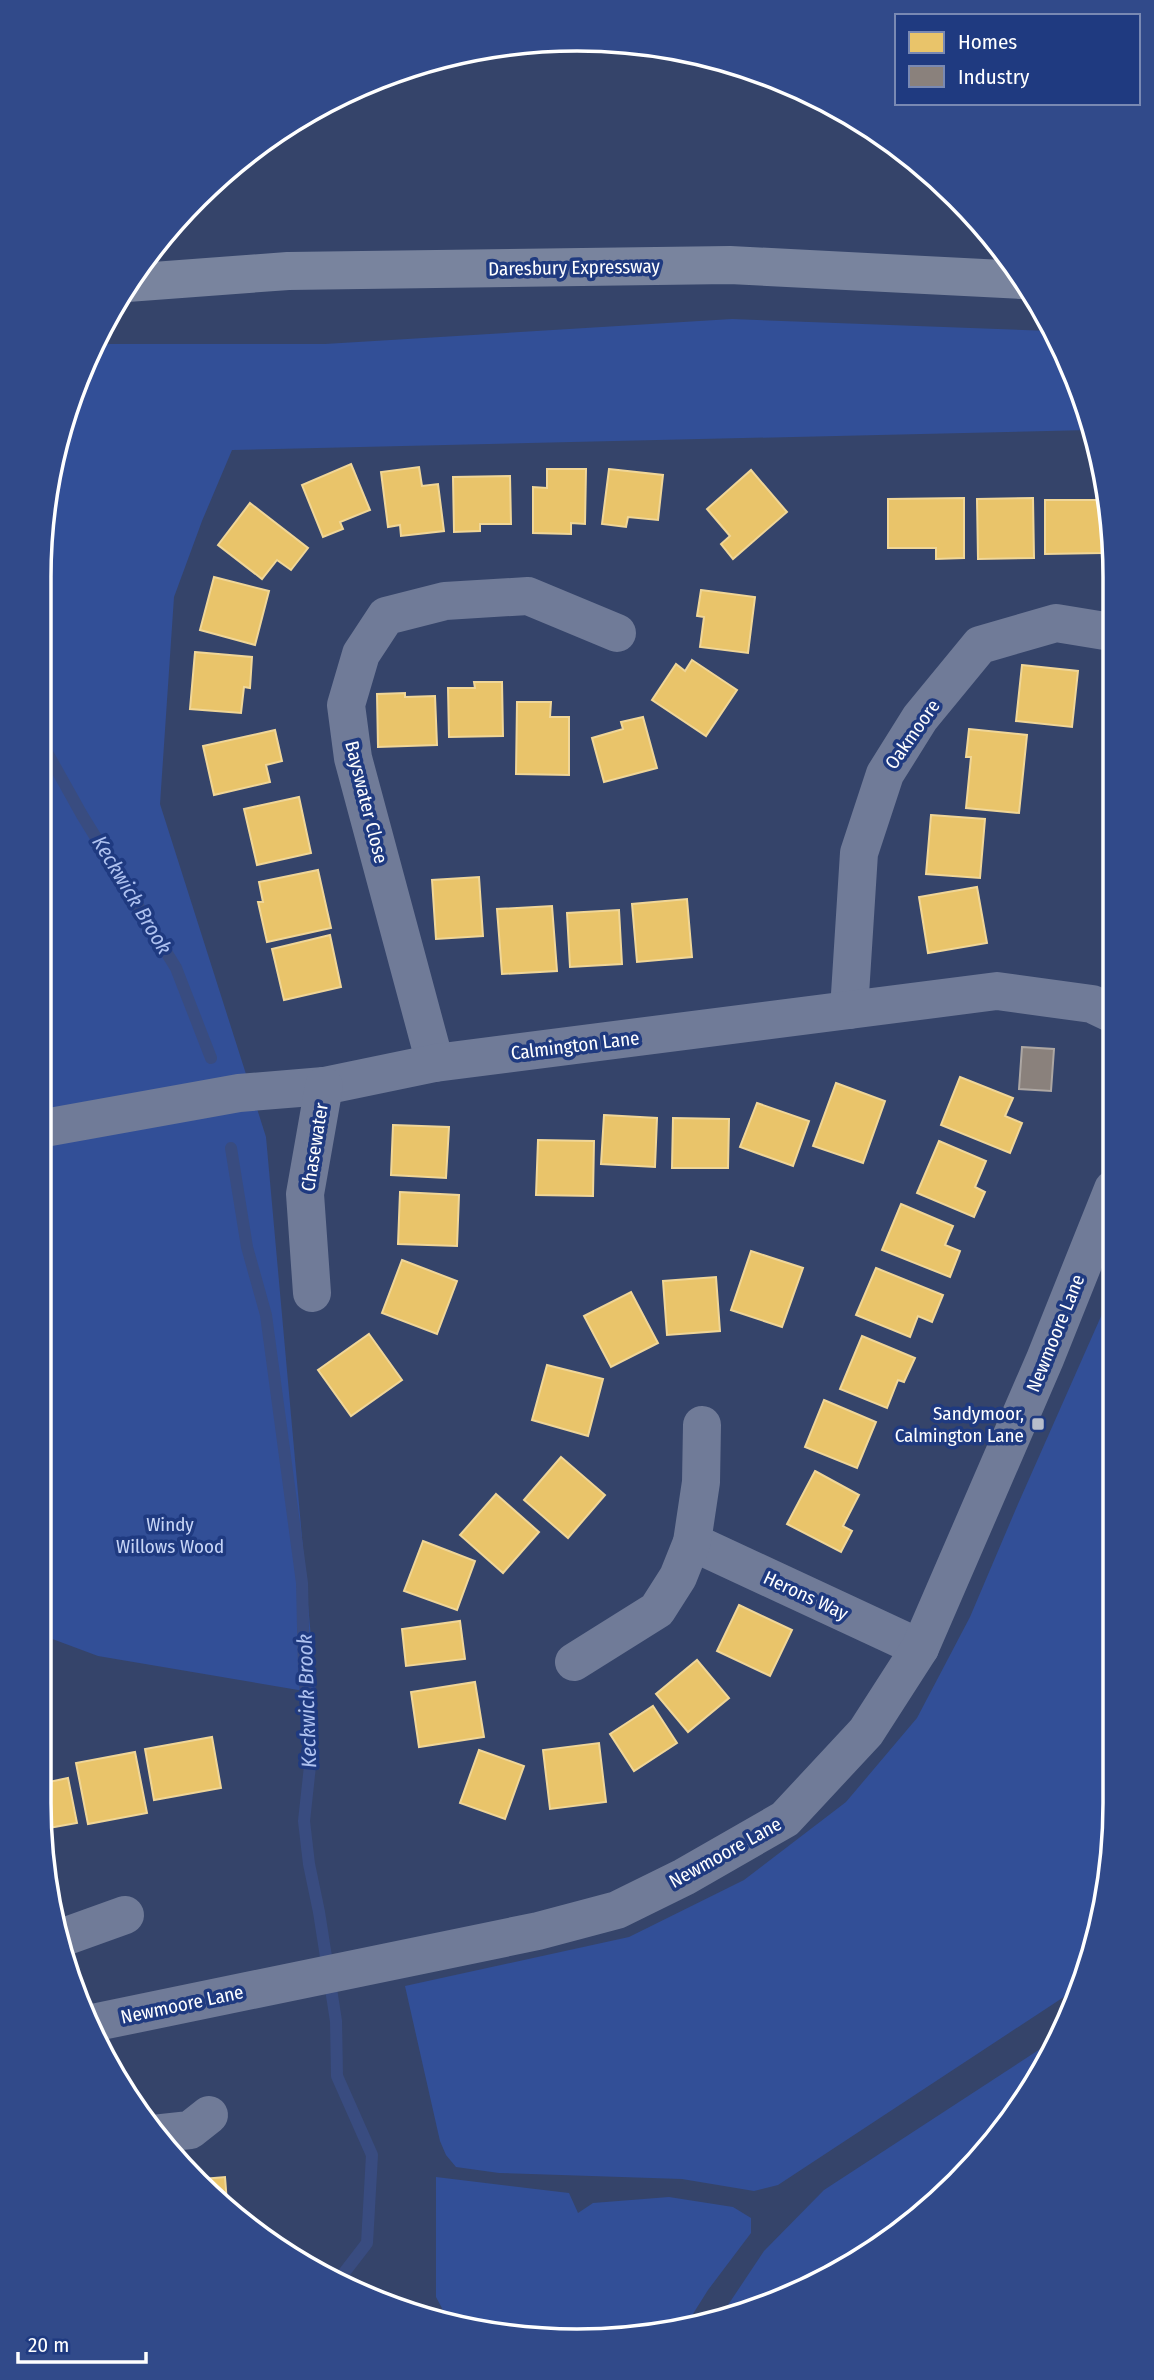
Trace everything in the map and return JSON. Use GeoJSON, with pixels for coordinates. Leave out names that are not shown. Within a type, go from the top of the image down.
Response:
{"type":"FeatureCollection","features":[{"type":"Feature","properties":{"kind":"main road","name":"Daresbury Expressway"},"geometry":{"type":"LineString","coordinates":[[141,282],[288,271],[730,265],[1011,279]]}},
{"type":"Feature","properties":{"kind":"street","name":"Bayswater Close"},"geometry":{"type":"LineString","coordinates":[[435,1063],[353,758],[346,705],[361,654],[386,616],[445,601],[528,597],[617,632]]}},
{"type":"Feature","properties":{"kind":"street","name":"Oakmoore"},"geometry":{"type":"LineString","coordinates":[[849,1010],[859,853],[884,774],[920,718],[980,645],[1056,623],[1103,631]]}},
{"type":"Feature","properties":{"kind":"street","name":"Calmington Lane"},"geometry":{"type":"LineString","coordinates":[[51,1127],[239,1093],[324,1086],[435,1063],[997,991],[1091,1004],[1103,1009]]}},
{"type":"Feature","properties":{"kind":"street","name":"Chasewater"},"geometry":{"type":"LineString","coordinates":[[312,1293],[305,1194],[324,1086]]}},
{"type":"Feature","properties":{"kind":"street","name":"Newmoore Lane"},"geometry":{"type":"LineString","coordinates":[[99,2022],[538,1931],[617,1910],[785,1819],[866,1732],[920,1648],[1045,1359],[1103,1214]]}},
{"type":"Feature","properties":{"kind":"street"},"geometry":{"type":"LineString","coordinates":[[574,1662],[657,1610],[678,1577],[692,1542],[701,1482],[702,1425]]}},
{"type":"Feature","properties":{"kind":"street","name":"Herons Way"},"geometry":{"type":"LineString","coordinates":[[692,1542],[920,1648]]}},
{"type":"Feature","properties":{"kind":"street"},"geometry":{"type":"LineString","coordinates":[[68,1935],[125,1915]]}},
{"type":"Feature","properties":{"kind":"street"},"geometry":{"type":"LineString","coordinates":[[167,2133],[190,2130],[209,2115]]}},
{"type":"Feature","properties":{"kind":"green space","name":"Windy Willows Wood"},"geometry":{"type":"Polygon","coordinates":[[[732,319],[1042,331],[1063,376],[1082,430],[232,450],[174,597],[160,804],[266,1137],[316,1693],[98,1656],[51,1638],[51,577],[55,508],[61,474],[79,408],[105,345],[325,344],[732,319]]]}},
{"type":"Feature","properties":{"kind":"green space"},"geometry":{"type":"Polygon","coordinates":[[[1103,1312],[1102,1837],[1093,1906],[1066,1995],[778,2185],[754,2191],[682,2179],[499,2173],[456,2167],[446,2155],[440,2141],[405,1986],[629,1937],[744,1880],[846,1802],[917,1718],[970,1617],[1103,1312]]]}},
{"type":"Feature","properties":{"kind":"green space"},"geometry":{"type":"Polygon","coordinates":[[[1043,2047],[995,2123],[973,2150],[924,2199],[869,2241],[840,2259],[778,2289],[727,2307],[764,2251],[824,2190],[1043,2047]]]}},
{"type":"Feature","properties":{"kind":"green space"},"geometry":{"type":"Polygon","coordinates":[[[436,2177],[569,2193],[578,2213],[593,2203],[669,2197],[733,2207],[751,2218],[751,2233],[692,2316],[646,2325],[611,2328],[543,2328],[508,2325],[444,2312],[436,2297],[436,2177]]]}},
{"type":"Feature","properties":{"kind":"building: Homes"},"geometry":{"type":"Polygon","coordinates":[[[351,464],[370,510],[340,522],[343,529],[323,537],[302,485],[351,464]]]}},
{"type":"Feature","properties":{"kind":"building: Homes"},"geometry":{"type":"Polygon","coordinates":[[[419,467],[422,486],[438,484],[444,531],[401,536],[400,525],[388,527],[381,472],[419,467]]]}},
{"type":"Feature","properties":{"kind":"building: Homes"},"geometry":{"type":"Polygon","coordinates":[[[547,469],[586,469],[585,524],[571,523],[571,534],[533,533],[533,487],[547,488],[547,469]]]}},
{"type":"Feature","properties":{"kind":"building: Homes"},"geometry":{"type":"Polygon","coordinates":[[[609,469],[663,475],[658,520],[628,517],[626,527],[602,524],[609,469]]]}},
{"type":"Feature","properties":{"kind":"building: Homes"},"geometry":{"type":"Polygon","coordinates":[[[751,470],[787,512],[733,559],[721,544],[730,536],[707,509],[751,470]]]}},
{"type":"Feature","properties":{"kind":"building: Homes"},"geometry":{"type":"Polygon","coordinates":[[[510,476],[511,524],[480,524],[480,531],[454,532],[453,477],[510,476]]]}},
{"type":"Feature","properties":{"kind":"building: Homes"},"geometry":{"type":"Polygon","coordinates":[[[964,498],[964,558],[936,559],[936,548],[888,548],[888,499],[964,498]]]}},
{"type":"Feature","properties":{"kind":"building: Homes"},"geometry":{"type":"Polygon","coordinates":[[[1033,498],[1034,558],[978,559],[977,499],[1033,498]]]}},
{"type":"Feature","properties":{"kind":"building: Homes"},"geometry":{"type":"Polygon","coordinates":[[[1045,500],[1098,500],[1102,553],[1045,554],[1045,500]]]}},
{"type":"Feature","properties":{"kind":"building: Homes"},"geometry":{"type":"Polygon","coordinates":[[[250,503],[308,548],[291,570],[277,560],[262,579],[218,545],[250,503]]]}},
{"type":"Feature","properties":{"kind":"building: Homes"},"geometry":{"type":"Polygon","coordinates":[[[214,577],[269,591],[255,645],[200,630],[214,577]]]}},
{"type":"Feature","properties":{"kind":"building: Homes"},"geometry":{"type":"Polygon","coordinates":[[[701,590],[755,597],[748,653],[700,647],[704,617],[697,616],[701,590]]]}},
{"type":"Feature","properties":{"kind":"building: Homes"},"geometry":{"type":"Polygon","coordinates":[[[195,652],[252,657],[250,688],[244,687],[241,713],[190,709],[195,652]]]}},
{"type":"Feature","properties":{"kind":"building: Homes"},"geometry":{"type":"Polygon","coordinates":[[[692,660],[737,690],[706,736],[652,700],[676,664],[685,671],[692,660]]]}},
{"type":"Feature","properties":{"kind":"building: Homes"},"geometry":{"type":"Polygon","coordinates":[[[1022,665],[1078,671],[1072,727],[1016,721],[1022,665]]]}},
{"type":"Feature","properties":{"kind":"building: Homes"},"geometry":{"type":"Polygon","coordinates":[[[474,682],[502,682],[503,736],[449,737],[448,688],[475,688],[474,682]]]}},
{"type":"Feature","properties":{"kind":"building: Homes"},"geometry":{"type":"Polygon","coordinates":[[[405,693],[405,697],[435,696],[437,745],[378,747],[377,694],[405,693]]]}},
{"type":"Feature","properties":{"kind":"building: Homes"},"geometry":{"type":"Polygon","coordinates":[[[517,702],[551,702],[550,717],[569,717],[569,775],[516,774],[517,702]]]}},
{"type":"Feature","properties":{"kind":"building: Homes"},"geometry":{"type":"Polygon","coordinates":[[[643,717],[657,768],[604,782],[592,738],[623,729],[621,722],[643,717]]]}},
{"type":"Feature","properties":{"kind":"building: Homes"},"geometry":{"type":"Polygon","coordinates":[[[969,729],[1027,735],[1019,813],[966,808],[971,757],[966,757],[969,729]]]}},
{"type":"Feature","properties":{"kind":"building: Homes"},"geometry":{"type":"Polygon","coordinates":[[[275,730],[282,761],[266,765],[270,782],[214,795],[203,746],[275,730]]]}},
{"type":"Feature","properties":{"kind":"building: Homes"},"geometry":{"type":"Polygon","coordinates":[[[299,797],[311,853],[257,865],[244,809],[299,797]]]}},
{"type":"Feature","properties":{"kind":"building: Homes"},"geometry":{"type":"Polygon","coordinates":[[[931,815],[985,819],[980,878],[926,874],[931,815]]]}},
{"type":"Feature","properties":{"kind":"building: Homes"},"geometry":{"type":"Polygon","coordinates":[[[318,870],[331,928],[267,942],[258,902],[263,902],[259,882],[318,870]]]}},
{"type":"Feature","properties":{"kind":"building: Homes"},"geometry":{"type":"Polygon","coordinates":[[[479,877],[483,936],[436,939],[432,880],[479,877]]]}},
{"type":"Feature","properties":{"kind":"building: Homes"},"geometry":{"type":"Polygon","coordinates":[[[977,887],[987,943],[928,953],[919,897],[977,887]]]}},
{"type":"Feature","properties":{"kind":"building: Homes"},"geometry":{"type":"Polygon","coordinates":[[[687,899],[692,957],[637,962],[632,904],[687,899]]]}},
{"type":"Feature","properties":{"kind":"building: Homes"},"geometry":{"type":"Polygon","coordinates":[[[552,906],[557,971],[502,974],[497,909],[552,906]]]}},
{"type":"Feature","properties":{"kind":"building: Homes"},"geometry":{"type":"Polygon","coordinates":[[[619,910],[622,964],[570,967],[567,913],[619,910]]]}},
{"type":"Feature","properties":{"kind":"building: Homes"},"geometry":{"type":"Polygon","coordinates":[[[330,935],[341,987],[284,1000],[272,949],[330,935]]]}},
{"type":"Feature","properties":{"kind":"building: Homes"},"geometry":{"type":"Polygon","coordinates":[[[960,1077],[1013,1098],[1005,1116],[1022,1123],[1010,1153],[941,1125],[960,1077]]]}},
{"type":"Feature","properties":{"kind":"building: Homes"},"geometry":{"type":"Polygon","coordinates":[[[836,1083],[885,1101],[863,1163],[813,1146],[836,1083]]]}},
{"type":"Feature","properties":{"kind":"building: Homes"},"geometry":{"type":"Polygon","coordinates":[[[757,1103],[809,1121],[793,1166],[740,1147],[757,1103]]]}},
{"type":"Feature","properties":{"kind":"building: Homes"},"geometry":{"type":"Polygon","coordinates":[[[604,1115],[657,1118],[655,1167],[601,1164],[604,1115]]]}},
{"type":"Feature","properties":{"kind":"building: Homes"},"geometry":{"type":"Polygon","coordinates":[[[673,1118],[729,1119],[728,1168],[672,1168],[673,1118]]]}},
{"type":"Feature","properties":{"kind":"building: Homes"},"geometry":{"type":"Polygon","coordinates":[[[393,1125],[449,1127],[446,1178],[391,1175],[393,1125]]]}},
{"type":"Feature","properties":{"kind":"building: Homes"},"geometry":{"type":"Polygon","coordinates":[[[538,1140],[594,1141],[593,1196],[536,1195],[538,1140]]]}},
{"type":"Feature","properties":{"kind":"building: Homes"},"geometry":{"type":"Polygon","coordinates":[[[939,1141],[986,1161],[975,1187],[985,1192],[974,1217],[917,1193],[939,1141]]]}},
{"type":"Feature","properties":{"kind":"building: Homes"},"geometry":{"type":"Polygon","coordinates":[[[400,1192],[459,1195],[457,1246],[398,1244],[400,1192]]]}},
{"type":"Feature","properties":{"kind":"building: Homes"},"geometry":{"type":"Polygon","coordinates":[[[901,1204],[953,1226],[945,1245],[960,1251],[950,1277],[882,1250],[901,1204]]]}},
{"type":"Feature","properties":{"kind":"building: Homes"},"geometry":{"type":"Polygon","coordinates":[[[751,1251],[803,1268],[782,1327],[731,1310],[751,1251]]]}},
{"type":"Feature","properties":{"kind":"building: Homes"},"geometry":{"type":"Polygon","coordinates":[[[402,1260],[457,1281],[437,1334],[382,1313],[402,1260]]]}},
{"type":"Feature","properties":{"kind":"building: Homes"},"geometry":{"type":"Polygon","coordinates":[[[876,1268],[943,1295],[932,1322],[918,1316],[910,1337],[856,1315],[876,1268]]]}},
{"type":"Feature","properties":{"kind":"building: Homes"},"geometry":{"type":"Polygon","coordinates":[[[716,1277],[720,1331],[667,1335],[663,1281],[716,1277]]]}},
{"type":"Feature","properties":{"kind":"building: Homes"},"geometry":{"type":"Polygon","coordinates":[[[631,1292],[658,1343],[611,1367],[584,1316],[631,1292]]]}},
{"type":"Feature","properties":{"kind":"building: Homes"},"geometry":{"type":"Polygon","coordinates":[[[369,1334],[402,1380],[351,1416],[318,1370],[369,1334]]]}},
{"type":"Feature","properties":{"kind":"building: Homes"},"geometry":{"type":"Polygon","coordinates":[[[862,1336],[915,1358],[904,1382],[898,1380],[887,1408],[840,1389],[862,1336]]]}},
{"type":"Feature","properties":{"kind":"building: Homes"},"geometry":{"type":"Polygon","coordinates":[[[547,1365],[603,1379],[588,1436],[532,1420],[547,1365]]]}},
{"type":"Feature","properties":{"kind":"building: Homes"},"geometry":{"type":"Polygon","coordinates":[[[824,1400],[876,1422],[857,1468],[805,1447],[824,1400]]]}},
{"type":"Feature","properties":{"kind":"building: Homes"},"geometry":{"type":"Polygon","coordinates":[[[561,1457],[605,1495],[568,1538],[524,1500],[561,1457]]]}},
{"type":"Feature","properties":{"kind":"building: Homes"},"geometry":{"type":"Polygon","coordinates":[[[815,1471],[859,1495],[843,1526],[852,1531],[841,1552],[787,1524],[815,1471]]]}},
{"type":"Feature","properties":{"kind":"building: Homes"},"geometry":{"type":"Polygon","coordinates":[[[496,1494],[539,1532],[503,1573],[460,1535],[496,1494]]]}},
{"type":"Feature","properties":{"kind":"building: Homes"},"geometry":{"type":"Polygon","coordinates":[[[423,1541],[475,1561],[457,1610],[404,1591],[423,1541]]]}},
{"type":"Feature","properties":{"kind":"building: Homes"},"geometry":{"type":"Polygon","coordinates":[[[739,1605],[792,1630],[770,1676],[717,1651],[739,1605]]]}},
{"type":"Feature","properties":{"kind":"building: Homes"},"geometry":{"type":"Polygon","coordinates":[[[460,1621],[465,1659],[406,1666],[402,1629],[460,1621]]]}},
{"type":"Feature","properties":{"kind":"building: Homes"},"geometry":{"type":"Polygon","coordinates":[[[697,1660],[729,1698],[688,1732],[656,1694],[697,1660]]]}},
{"type":"Feature","properties":{"kind":"building: Homes"},"geometry":{"type":"Polygon","coordinates":[[[475,1682],[484,1737],[419,1747],[411,1692],[475,1682]]]}},
{"type":"Feature","properties":{"kind":"building: Homes"},"geometry":{"type":"Polygon","coordinates":[[[653,1706],[677,1743],[634,1771],[610,1734],[653,1706]]]}},
{"type":"Feature","properties":{"kind":"building: Homes"},"geometry":{"type":"Polygon","coordinates":[[[212,1737],[221,1788],[154,1800],[145,1749],[212,1737]]]}},
{"type":"Feature","properties":{"kind":"building: Homes"},"geometry":{"type":"Polygon","coordinates":[[[599,1743],[606,1802],[550,1809],[543,1750],[599,1743]]]}},
{"type":"Feature","properties":{"kind":"building: Homes"},"geometry":{"type":"Polygon","coordinates":[[[479,1750],[524,1766],[505,1819],[460,1803],[479,1750]]]}},
{"type":"Feature","properties":{"kind":"building: Homes"},"geometry":{"type":"Polygon","coordinates":[[[135,1752],[147,1813],[88,1824],[76,1763],[135,1752]]]}},
{"type":"Feature","properties":{"kind":"building: Homes"},"geometry":{"type":"Polygon","coordinates":[[[68,1778],[77,1823],[52,1827],[51,1782],[68,1778]]]}},
{"type":"Feature","properties":{"kind":"building: Homes"},"geometry":{"type":"Polygon","coordinates":[[[225,2177],[226,2196],[209,2178],[225,2177]]]}},
{"type":"Feature","properties":{"kind":"building: Industry"},"geometry":{"type":"Polygon","coordinates":[[[1022,1047],[1054,1049],[1051,1091],[1019,1089],[1022,1047]]]}},
{"type":"Feature","properties":{"kind":"waterway","name":"Keckwick Brook"},"geometry":{"type":"LineString","coordinates":[[51,759],[176,968],[211,1058]]}},
{"type":"Feature","properties":{"kind":"waterway","name":"Keckwick Brook"},"geometry":{"type":"LineString","coordinates":[[231,1148],[247,1247],[266,1315],[302,1583],[304,1672],[311,1757],[304,1821],[336,2021],[337,2076],[372,2155],[367,2243],[343,2274]]}},
{"type":"Feature","properties":{"kind":"place","name":"Sandymoor, Calmington Lane"},"geometry":{"type":"Point","coordinates":[1038,1424]}}]}
